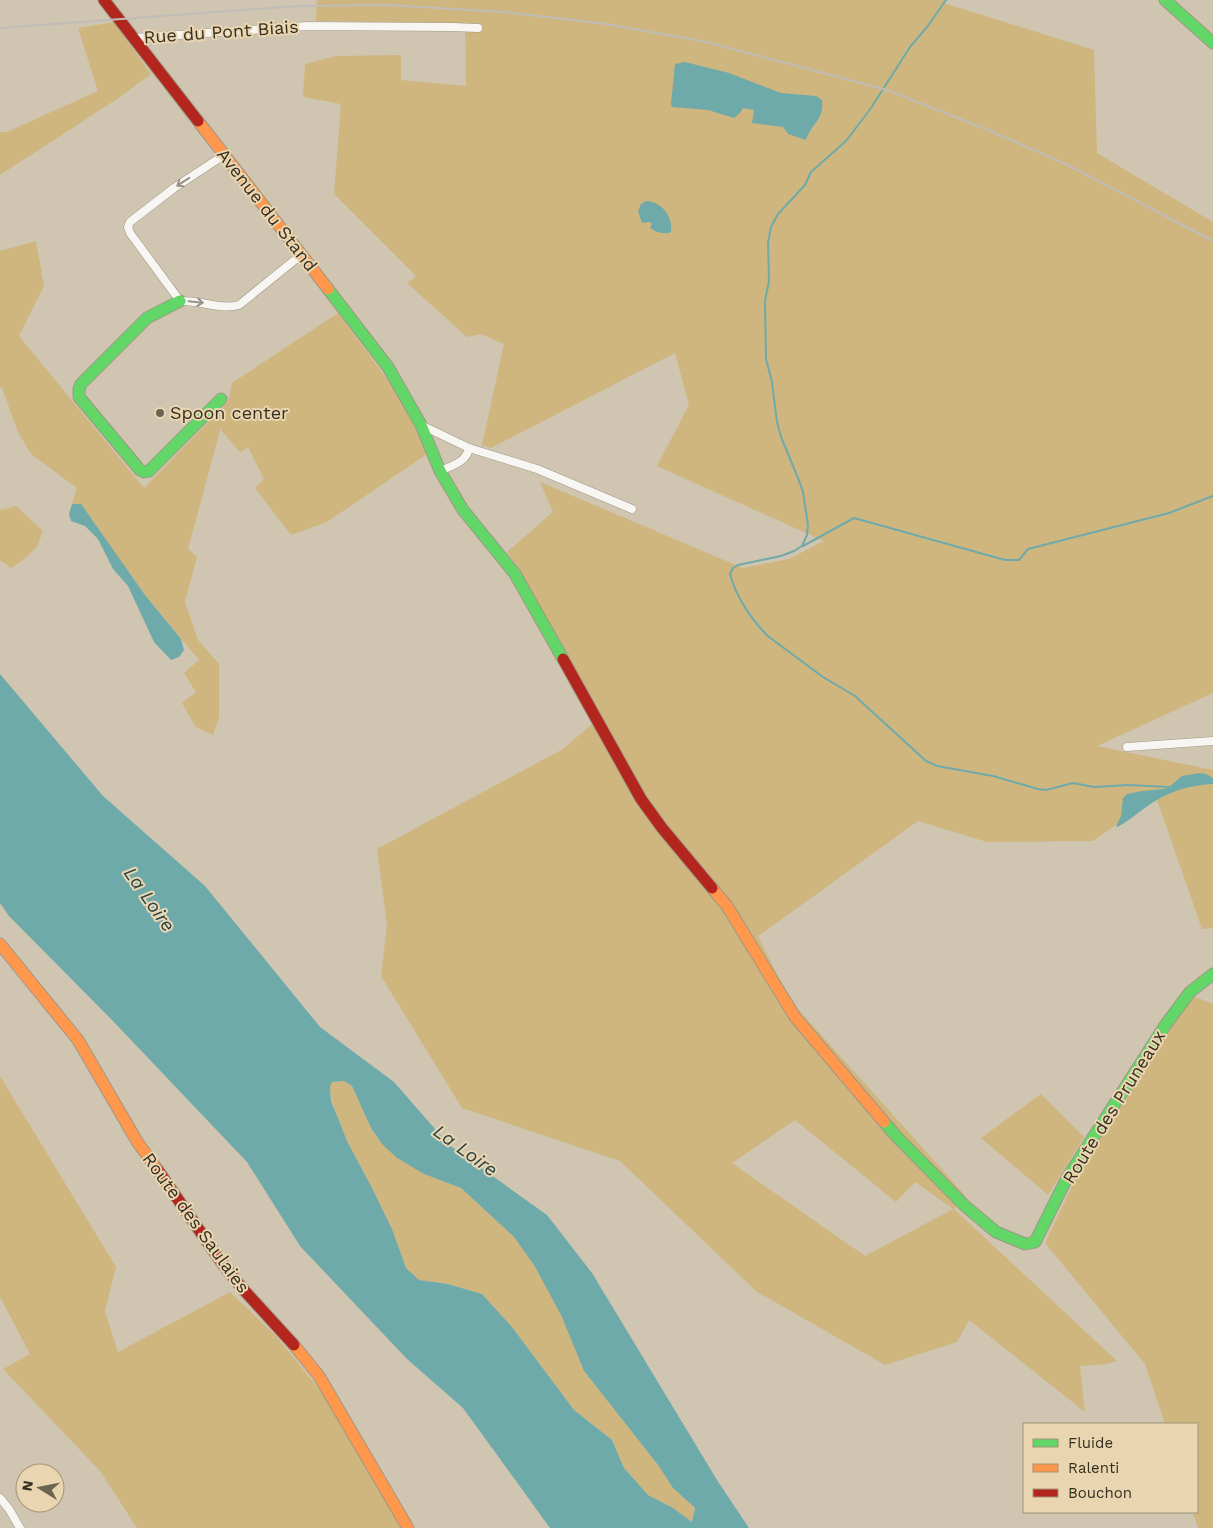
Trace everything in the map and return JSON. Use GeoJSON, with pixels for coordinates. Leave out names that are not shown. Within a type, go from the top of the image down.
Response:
{"type":"FeatureCollection","features":[{"type":"Feature","properties":{"kind":"street","name":"Avenue du Stand"},"geometry":{"type":"LineString","coordinates":[[104,0],[388,367],[421,424],[440,471],[462,510],[500,554],[514,574],[641,799],[662,828],[727,906],[795,1017],[896,1136],[965,1206],[996,1232],[1025,1244]]}},
{"type":"Feature","properties":{"kind":"street"},"geometry":{"type":"LineString","coordinates":[[1165,0],[1213,43]]}},
{"type":"Feature","properties":{"kind":"street","name":"Rue du Pont Biais"},"geometry":{"type":"LineString","coordinates":[[134,38],[308,26],[452,26],[478,28]]}},
{"type":"Feature","properties":{"kind":"street"},"geometry":{"type":"LineString","coordinates":[[180,301],[130,233],[128,227],[130,222],[174,188],[224,155]]}},
{"type":"Feature","properties":{"kind":"street"},"geometry":{"type":"LineString","coordinates":[[221,399],[148,471],[144,472],[140,470],[79,396],[79,389],[81,384],[147,318],[180,301],[231,307],[239,305],[301,255]]}},
{"type":"Feature","properties":{"kind":"street"},"geometry":{"type":"LineString","coordinates":[[421,424],[469,448],[537,469],[632,509]]}},
{"type":"Feature","properties":{"kind":"street"},"geometry":{"type":"LineString","coordinates":[[440,471],[464,460],[469,448]]}},
{"type":"Feature","properties":{"kind":"street"},"geometry":{"type":"LineString","coordinates":[[1127,747],[1213,741]]}},
{"type":"Feature","properties":{"kind":"street","name":"Route des Saulaies"},"geometry":{"type":"LineString","coordinates":[[0,944],[78,1040],[138,1143],[222,1263],[320,1376],[408,1528]]}},
{"type":"Feature","properties":{"kind":"street","name":"Route des Pruneaux"},"geometry":{"type":"LineString","coordinates":[[1025,1244],[1035,1242],[1067,1178],[1171,1018],[1190,992],[1213,974]]}},
{"type":"Feature","properties":{"kind":"street"},"geometry":{"type":"LineString","coordinates":[[0,1498],[20,1528]]}},
{"type":"Feature","properties":{"kind":"shaded area"},"geometry":{"type":"Polygon","coordinates":[[[317,0],[946,0],[944,3],[1094,50],[1097,153],[1213,222],[1213,693],[1097,746],[1213,770],[1213,928],[1202,929],[1156,797],[1093,841],[987,842],[918,821],[758,936],[789,999],[964,1194],[954,1209],[1117,1361],[1080,1366],[1085,1412],[969,1320],[957,1342],[885,1365],[756,1291],[620,1161],[462,1108],[381,976],[387,925],[377,849],[563,749],[597,720],[516,565],[507,552],[553,512],[540,482],[743,568],[789,559],[824,541],[657,466],[689,405],[675,353],[491,448],[482,445],[504,344],[481,334],[467,337],[407,283],[416,276],[334,194],[341,104],[303,97],[305,64],[336,56],[401,55],[401,80],[466,86],[465,24],[316,21],[317,0]],[[795,1120],[732,1163],[865,1256],[953,1209],[915,1182],[896,1202],[795,1120]]]}},
{"type":"Feature","properties":{"kind":"shaded area"},"geometry":{"type":"Polygon","coordinates":[[[114,22],[151,74],[120,97],[0,175],[0,132],[7,132],[98,91],[78,28],[114,22]]]}},
{"type":"Feature","properties":{"kind":"shaded area"},"geometry":{"type":"Polygon","coordinates":[[[36,241],[44,286],[19,336],[144,488],[228,402],[232,383],[338,313],[399,395],[427,454],[327,522],[291,535],[255,488],[264,479],[248,447],[240,452],[221,430],[221,427],[188,549],[197,557],[185,602],[198,640],[219,664],[219,717],[213,735],[196,727],[182,703],[196,692],[184,673],[199,660],[145,595],[81,505],[72,504],[77,488],[31,454],[18,432],[0,387],[0,251],[36,241]]]}},
{"type":"Feature","properties":{"kind":"shaded area"},"geometry":{"type":"Polygon","coordinates":[[[16,506],[43,531],[37,547],[11,568],[0,560],[0,508],[1,510],[16,506]]]}},
{"type":"Feature","properties":{"kind":"shaded area"},"geometry":{"type":"Polygon","coordinates":[[[1191,995],[1213,1004],[1213,1528],[1198,1528],[1193,1513],[1198,1513],[1198,1423],[1165,1423],[1145,1364],[1045,1243],[1078,1174],[1191,995]]]}},
{"type":"Feature","properties":{"kind":"shaded area"},"geometry":{"type":"Polygon","coordinates":[[[0,1076],[116,1267],[105,1311],[118,1352],[230,1292],[276,1336],[337,1411],[405,1528],[137,1528],[100,1471],[3,1369],[30,1354],[0,1297],[0,1076]]]}},
{"type":"Feature","properties":{"kind":"shaded area"},"geometry":{"type":"Polygon","coordinates":[[[344,1081],[352,1086],[371,1128],[382,1144],[424,1174],[461,1188],[514,1237],[534,1265],[561,1315],[584,1371],[658,1465],[673,1488],[695,1508],[692,1522],[673,1508],[648,1495],[624,1468],[612,1440],[574,1410],[512,1327],[482,1294],[449,1284],[419,1280],[406,1268],[392,1229],[347,1141],[332,1101],[330,1087],[332,1082],[344,1081]]]}},
{"type":"Feature","properties":{"kind":"shaded area"},"geometry":{"type":"Polygon","coordinates":[[[1041,1094],[1084,1137],[1048,1195],[981,1138],[1041,1094]]]}},
{"type":"Feature","properties":{"kind":"water"},"geometry":{"type":"Polygon","coordinates":[[[685,62],[729,73],[781,93],[816,96],[822,100],[821,113],[806,140],[788,134],[783,127],[752,123],[754,110],[743,108],[734,118],[708,110],[672,107],[675,64],[685,62]]]}},
{"type":"Feature","properties":{"kind":"water"},"geometry":{"type":"Polygon","coordinates":[[[646,201],[657,204],[665,211],[670,221],[671,232],[657,232],[650,228],[652,224],[650,222],[642,223],[638,211],[641,204],[646,201]]]}},
{"type":"Feature","properties":{"kind":"water"},"geometry":{"type":"Polygon","coordinates":[[[72,504],[81,504],[145,595],[181,639],[184,650],[179,657],[171,660],[154,642],[128,586],[113,569],[98,539],[85,526],[71,521],[69,514],[72,504]]]}},
{"type":"Feature","properties":{"kind":"water","name":"La Loire"},"geometry":{"type":"Polygon","coordinates":[[[0,674],[103,796],[205,886],[320,1027],[394,1082],[449,1145],[547,1215],[592,1273],[717,1480],[749,1528],[550,1528],[463,1408],[407,1359],[300,1246],[247,1162],[111,1019],[9,916],[0,903],[0,674]],[[344,1081],[332,1082],[330,1087],[331,1101],[347,1141],[392,1229],[406,1268],[419,1280],[448,1284],[482,1294],[512,1327],[574,1410],[612,1440],[624,1468],[648,1495],[673,1508],[692,1522],[695,1508],[673,1488],[658,1465],[584,1371],[561,1315],[534,1265],[514,1237],[461,1188],[424,1174],[397,1158],[382,1144],[371,1128],[352,1086],[344,1081]]]}},
{"type":"Feature","properties":{"kind":"water"},"geometry":{"type":"Polygon","coordinates":[[[1199,773],[1213,778],[1213,784],[1195,786],[1170,793],[1125,823],[1116,826],[1121,816],[1123,798],[1127,794],[1164,789],[1182,776],[1199,773]]]}},
{"type":"Feature","properties":{"kind":"waterway"},"geometry":{"type":"LineString","coordinates":[[946,0],[910,47],[871,108],[846,141],[811,172],[805,185],[778,214],[771,227],[768,243],[769,281],[765,301],[766,359],[772,382],[777,422],[781,437],[803,492],[808,525],[807,535],[802,546],[794,551],[781,556],[738,565],[733,568],[730,574],[745,608],[769,637],[823,677],[855,696],[926,761],[937,766],[993,776],[1046,790],[1073,783],[1094,787],[1128,785],[1169,787]]}},
{"type":"Feature","properties":{"kind":"waterway"},"geometry":{"type":"LineString","coordinates":[[803,546],[854,518],[1005,560],[1019,560],[1028,549],[1169,513],[1213,496]]}},
{"type":"Feature","properties":{"kind":"railway"},"geometry":{"type":"LineString","coordinates":[[0,28],[297,6],[387,5],[504,12],[606,24],[707,42],[887,90],[986,129],[1068,165],[1213,241]]}},
{"type":"Feature","properties":{"kind":"traffic: fast"},"geometry":{"type":"LineString","coordinates":[[1165,0],[1213,43]]}},
{"type":"Feature","properties":{"kind":"traffic: fast"},"geometry":{"type":"LineString","coordinates":[[328,289],[388,367],[421,425],[440,471],[463,510],[515,574],[563,659]]}},
{"type":"Feature","properties":{"kind":"traffic: fast"},"geometry":{"type":"LineString","coordinates":[[180,301],[147,318],[81,384],[79,397],[140,470],[144,472],[149,471],[221,399]]}},
{"type":"Feature","properties":{"kind":"traffic: fast"},"geometry":{"type":"LineString","coordinates":[[884,1122],[965,1206],[996,1232],[1025,1244],[1035,1242],[1067,1178],[1166,1024],[1190,992],[1213,974]]}},
{"type":"Feature","properties":{"kind":"traffic: slow"},"geometry":{"type":"LineString","coordinates":[[198,121],[328,289]]}},
{"type":"Feature","properties":{"kind":"traffic: slow"},"geometry":{"type":"LineString","coordinates":[[712,888],[727,906],[795,1017],[884,1122]]}},
{"type":"Feature","properties":{"kind":"traffic: slow"},"geometry":{"type":"LineString","coordinates":[[0,944],[78,1040],[138,1143],[157,1169]]}},
{"type":"Feature","properties":{"kind":"traffic: slow"},"geometry":{"type":"LineString","coordinates":[[294,1345],[319,1376],[408,1528]]}},
{"type":"Feature","properties":{"kind":"traffic: jam"},"geometry":{"type":"LineString","coordinates":[[104,0],[198,121]]}},
{"type":"Feature","properties":{"kind":"traffic: jam"},"geometry":{"type":"LineString","coordinates":[[563,659],[641,799],[662,828],[712,888]]}},
{"type":"Feature","properties":{"kind":"traffic: jam"},"geometry":{"type":"LineString","coordinates":[[157,1169],[222,1263],[294,1345]]}},
{"type":"Feature","properties":{"kind":"place","name":"Spoon center"},"geometry":{"type":"Point","coordinates":[160,413]}}]}
